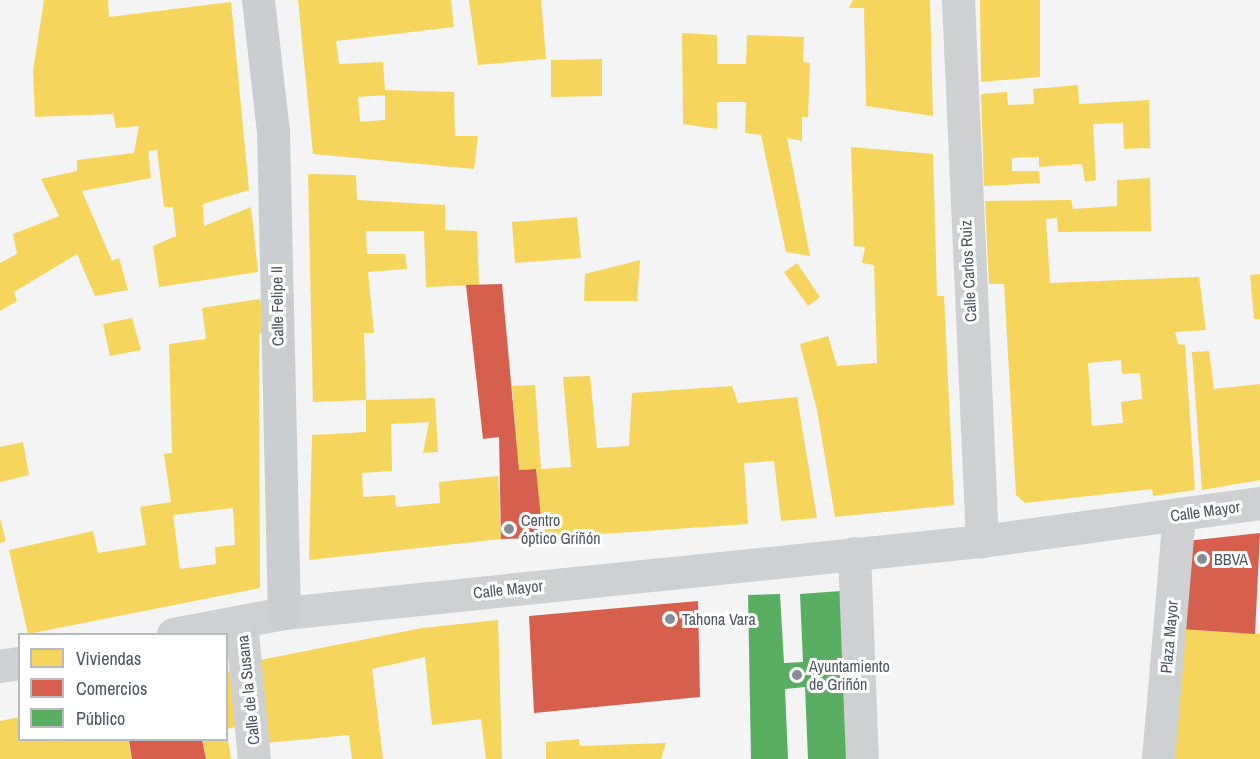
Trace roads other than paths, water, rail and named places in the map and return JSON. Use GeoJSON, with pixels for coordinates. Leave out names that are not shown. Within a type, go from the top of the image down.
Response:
{"type":"FeatureCollection","features":[{"type":"Feature","properties":{"kind":"main road","name":"Calle Felipe II"},"geometry":{"type":"LineString","coordinates":[[258,0],[273,131],[284,613]]}},
{"type":"Feature","properties":{"kind":"street","name":"Calle Carlos Ruiz"},"geometry":{"type":"LineString","coordinates":[[958,0],[982,541]]}},
{"type":"Feature","properties":{"kind":"street","name":"Calle Mayor"},"geometry":{"type":"LineString","coordinates":[[179,633],[284,613],[982,541],[1260,503]]}},
{"type":"Feature","properties":{"kind":"street","name":"Plaza Mayor"},"geometry":{"type":"LineString","coordinates":[[1158,759],[1164,516]]}},
{"type":"Feature","properties":{"kind":"street"},"geometry":{"type":"LineString","coordinates":[[849,553],[862,759]]}},
{"type":"Feature","properties":{"kind":"street","name":"Calle de la Susana"},"geometry":{"type":"LineString","coordinates":[[241,622],[254,759]]}},
{"type":"Feature","properties":{"kind":"street"},"geometry":{"type":"LineString","coordinates":[[0,666],[18,663]]}},
{"type":"Feature","properties":{"kind":"place","name":"Centro óptico Griñón"},"geometry":{"type":"Point","coordinates":[509,529]}},
{"type":"Feature","properties":{"kind":"place","name":"BBVA"},"geometry":{"type":"Point","coordinates":[1202,559]}},
{"type":"Feature","properties":{"kind":"place","name":"Tahona Vara"},"geometry":{"type":"Point","coordinates":[670,619]}},
{"type":"Feature","properties":{"kind":"place","name":"Ayuntamiento de Griñón"},"geometry":{"type":"Point","coordinates":[797,675]}}]}
